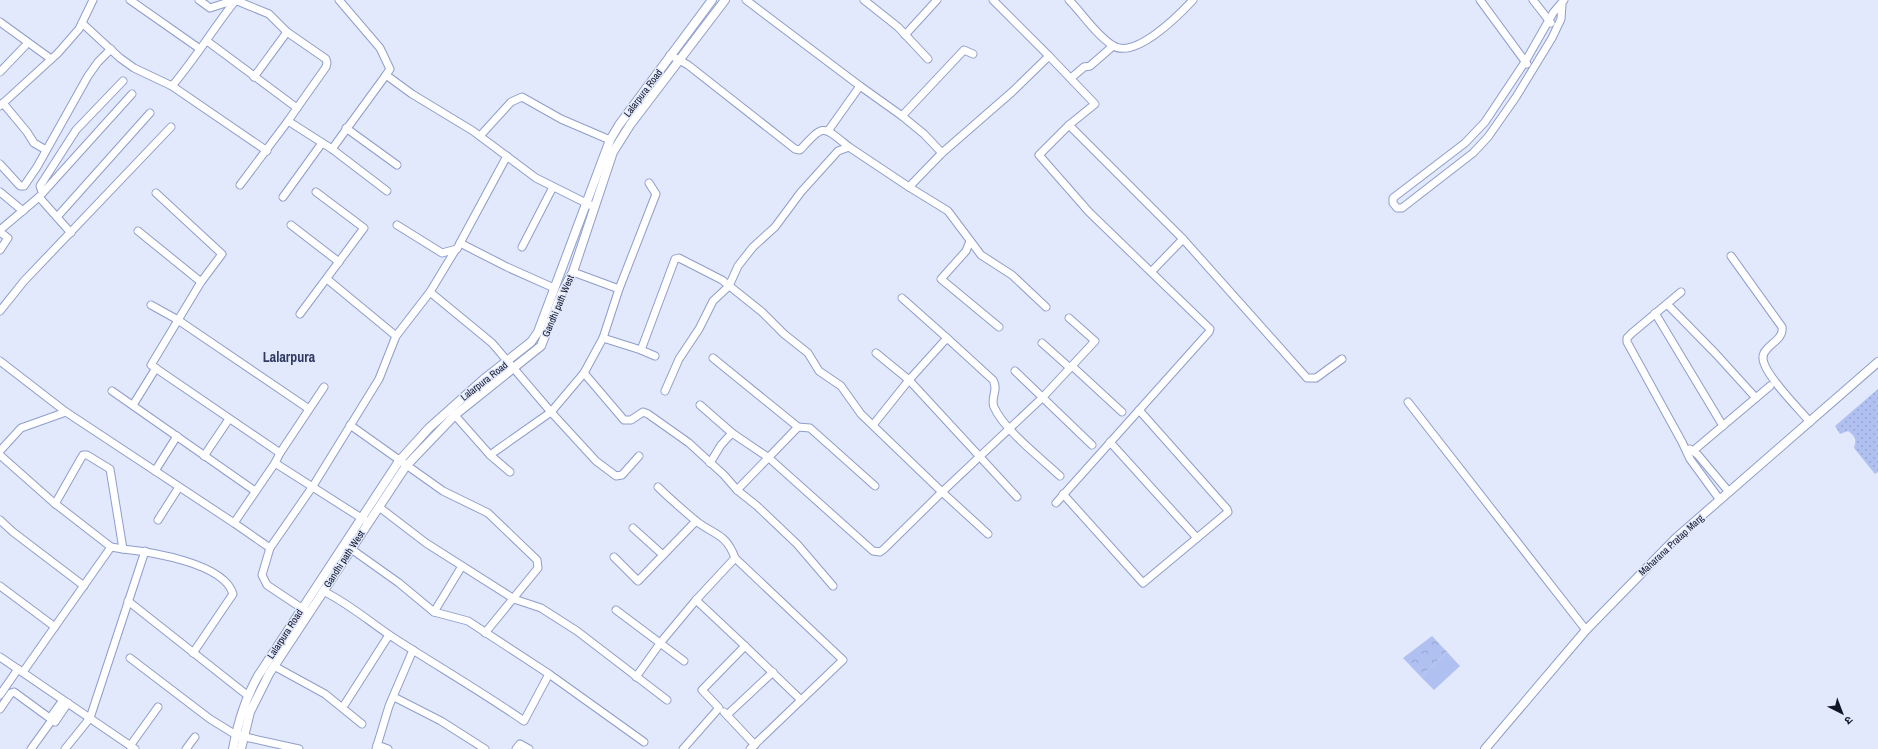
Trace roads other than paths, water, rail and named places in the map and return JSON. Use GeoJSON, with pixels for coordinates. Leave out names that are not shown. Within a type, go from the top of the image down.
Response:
{"type":"FeatureCollection","features":[{"type":"Feature","properties":{"kind":"street"},"geometry":{"type":"LineString","coordinates":[[46,150],[34,143],[27,132],[1,104],[51,59],[79,29],[93,0]]}},
{"type":"Feature","properties":{"kind":"street"},"geometry":{"type":"LineString","coordinates":[[130,0],[200,49]]}},
{"type":"Feature","properties":{"kind":"street"},"geometry":{"type":"LineString","coordinates":[[199,0],[210,8],[235,0],[270,14],[287,32],[326,59],[327,63],[288,121],[240,184]]}},
{"type":"Feature","properties":{"kind":"street"},"geometry":{"type":"LineString","coordinates":[[172,86],[189,66],[207,41],[216,25],[235,0]]}},
{"type":"Feature","properties":{"kind":"street","name":"Lalarpura Road"},"geometry":{"type":"LineString","coordinates":[[365,520],[428,428],[449,408],[531,342],[538,332],[610,140],[619,125],[670,55],[712,0]]}},
{"type":"Feature","properties":{"kind":"street","name":"Gandhi path West"},"geometry":{"type":"LineString","coordinates":[[305,610],[323,591],[348,546],[365,520],[379,507],[403,463],[455,415],[541,346],[562,292],[573,272],[613,152],[679,59],[725,0]]}},
{"type":"Feature","properties":{"kind":"street"},"geometry":{"type":"LineString","coordinates":[[746,0],[902,116],[924,134],[942,153]]}},
{"type":"Feature","properties":{"kind":"street"},"geometry":{"type":"LineString","coordinates":[[864,0],[905,35],[928,59]]}},
{"type":"Feature","properties":{"kind":"street"},"geometry":{"type":"LineString","coordinates":[[905,35],[937,0]]}},
{"type":"Feature","properties":{"kind":"street"},"geometry":{"type":"LineString","coordinates":[[993,0],[1095,104],[1069,125],[1039,156],[1089,212],[1152,271],[1210,329],[1210,332],[1056,502]]}},
{"type":"Feature","properties":{"kind":"street"},"geometry":{"type":"LineString","coordinates":[[1069,0],[1100,35],[1113,46],[1124,48],[1156,35],[1193,0]]}},
{"type":"Feature","properties":{"kind":"street"},"geometry":{"type":"LineString","coordinates":[[1480,0],[1532,70]]}},
{"type":"Feature","properties":{"kind":"street"},"geometry":{"type":"LineString","coordinates":[[1533,0],[1556,28]]}},
{"type":"Feature","properties":{"kind":"street"},"geometry":{"type":"LineString","coordinates":[[332,149],[390,69],[380,48],[342,1]]}},
{"type":"Feature","properties":{"kind":"street"},"geometry":{"type":"LineString","coordinates":[[1563,2],[1561,19],[1516,97],[1496,127],[1473,153],[1402,208],[1397,208],[1393,203],[1393,198],[1465,143],[1488,118],[1525,62],[1553,13],[1563,2]]}},
{"type":"Feature","properties":{"kind":"street"},"geometry":{"type":"LineString","coordinates":[[0,22],[51,59]]}},
{"type":"Feature","properties":{"kind":"street"},"geometry":{"type":"LineString","coordinates":[[82,23],[134,68],[172,86],[267,150]]}},
{"type":"Feature","properties":{"kind":"street"},"geometry":{"type":"LineString","coordinates":[[254,77],[287,32]]}},
{"type":"Feature","properties":{"kind":"street"},"geometry":{"type":"LineString","coordinates":[[207,41],[297,108]]}},
{"type":"Feature","properties":{"kind":"street"},"geometry":{"type":"LineString","coordinates":[[0,72],[24,46]]}},
{"type":"Feature","properties":{"kind":"street"},"geometry":{"type":"LineString","coordinates":[[1071,78],[1084,67],[1090,66],[1113,46]]}},
{"type":"Feature","properties":{"kind":"street"},"geometry":{"type":"LineString","coordinates":[[0,164],[22,187],[27,183],[88,76],[98,62],[111,49]]}},
{"type":"Feature","properties":{"kind":"street"},"geometry":{"type":"LineString","coordinates":[[902,116],[964,50],[973,54]]}},
{"type":"Feature","properties":{"kind":"street"},"geometry":{"type":"LineString","coordinates":[[670,55],[679,59],[795,150],[800,150],[817,132],[828,130],[860,86]]}},
{"type":"Feature","properties":{"kind":"street"},"geometry":{"type":"LineString","coordinates":[[909,187],[942,153],[1012,92],[1049,56]]}},
{"type":"Feature","properties":{"kind":"street"},"geometry":{"type":"LineString","coordinates":[[386,75],[412,94],[480,136],[536,178],[594,207]]}},
{"type":"Feature","properties":{"kind":"street"},"geometry":{"type":"LineString","coordinates":[[71,233],[41,195],[40,186],[68,140],[123,81]]}},
{"type":"Feature","properties":{"kind":"street"},"geometry":{"type":"LineString","coordinates":[[1506,91],[1516,97]]}},
{"type":"Feature","properties":{"kind":"street"},"geometry":{"type":"LineString","coordinates":[[0,250],[8,238],[0,231],[41,195],[132,94]]}},
{"type":"Feature","properties":{"kind":"street"},"geometry":{"type":"LineString","coordinates":[[480,136],[511,102],[522,97],[560,119],[610,140]]}},
{"type":"Feature","properties":{"kind":"street"},"geometry":{"type":"LineString","coordinates":[[57,217],[150,113]]}},
{"type":"Feature","properties":{"kind":"street"},"geometry":{"type":"LineString","coordinates":[[1488,118],[1496,127]]}},
{"type":"Feature","properties":{"kind":"street"},"geometry":{"type":"LineString","coordinates":[[288,121],[332,149],[387,192]]}},
{"type":"Feature","properties":{"kind":"street"},"geometry":{"type":"LineString","coordinates":[[1069,125],[1183,239],[1306,378],[1316,378],[1342,359]]}},
{"type":"Feature","properties":{"kind":"street"},"geometry":{"type":"LineString","coordinates":[[0,311],[24,281],[171,127]]}},
{"type":"Feature","properties":{"kind":"street"},"geometry":{"type":"LineString","coordinates":[[346,128],[397,165]]}},
{"type":"Feature","properties":{"kind":"street"},"geometry":{"type":"LineString","coordinates":[[828,130],[849,147],[948,211],[981,255],[1012,275],[1046,307]]}},
{"type":"Feature","properties":{"kind":"street"},"geometry":{"type":"LineString","coordinates":[[283,197],[322,143]]}},
{"type":"Feature","properties":{"kind":"street"},"geometry":{"type":"LineString","coordinates":[[665,391],[679,359],[699,329],[713,300],[729,286],[738,266],[754,247],[775,227],[801,192],[838,151],[849,147]]}},
{"type":"Feature","properties":{"kind":"street"},"geometry":{"type":"LineString","coordinates":[[241,749],[240,736],[250,712],[305,610],[267,585],[262,575],[270,548],[313,486],[379,379],[396,336],[430,292],[458,246],[507,156]]}},
{"type":"Feature","properties":{"kind":"street"},"geometry":{"type":"LineString","coordinates":[[490,455],[551,412],[584,373],[603,338],[619,289],[656,194],[648,183]]}},
{"type":"Feature","properties":{"kind":"street"},"geometry":{"type":"LineString","coordinates":[[522,247],[553,187]]}},
{"type":"Feature","properties":{"kind":"street"},"geometry":{"type":"LineString","coordinates":[[0,192],[22,211]]}},
{"type":"Feature","properties":{"kind":"street"},"geometry":{"type":"LineString","coordinates":[[300,314],[364,228],[316,192]]}},
{"type":"Feature","properties":{"kind":"street"},"geometry":{"type":"LineString","coordinates":[[156,193],[222,254],[202,282],[151,365],[280,453]]}},
{"type":"Feature","properties":{"kind":"street"},"geometry":{"type":"LineString","coordinates":[[291,225],[339,262]]}},
{"type":"Feature","properties":{"kind":"street"},"geometry":{"type":"LineString","coordinates":[[397,226],[442,253],[458,246],[554,288]]}},
{"type":"Feature","properties":{"kind":"street"},"geometry":{"type":"LineString","coordinates":[[138,231],[202,282]]}},
{"type":"Feature","properties":{"kind":"street"},"geometry":{"type":"LineString","coordinates":[[1152,271],[1183,239]]}},
{"type":"Feature","properties":{"kind":"street"},"geometry":{"type":"LineString","coordinates":[[970,241],[966,251],[941,279],[999,327]]}},
{"type":"Feature","properties":{"kind":"street"},"geometry":{"type":"LineString","coordinates":[[1731,256],[1782,327],[1783,332],[1781,336],[1765,350],[1763,355],[1766,369],[1810,422]]}},
{"type":"Feature","properties":{"kind":"street"},"geometry":{"type":"LineString","coordinates":[[641,350],[675,259],[678,258],[703,269],[729,286],[762,312],[784,334],[808,353],[819,371],[841,386],[861,414],[988,534]]}},
{"type":"Feature","properties":{"kind":"street"},"geometry":{"type":"LineString","coordinates":[[573,272],[619,289]]}},
{"type":"Feature","properties":{"kind":"street"},"geometry":{"type":"LineString","coordinates":[[327,279],[396,336]]}},
{"type":"Feature","properties":{"kind":"street"},"geometry":{"type":"LineString","coordinates":[[430,292],[492,343],[551,412],[596,460],[616,476],[622,475],[639,456]]}},
{"type":"Feature","properties":{"kind":"street"},"geometry":{"type":"LineString","coordinates":[[1681,292],[1627,338],[1627,342],[1690,459],[1720,500]]}},
{"type":"Feature","properties":{"kind":"street"},"geometry":{"type":"LineString","coordinates":[[902,298],[993,380],[996,388],[992,403],[994,407],[1010,429],[1060,476]]}},
{"type":"Feature","properties":{"kind":"street"},"geometry":{"type":"LineString","coordinates":[[1667,304],[1716,354],[1756,398]]}},
{"type":"Feature","properties":{"kind":"street"},"geometry":{"type":"LineString","coordinates":[[151,305],[178,320],[309,410]]}},
{"type":"Feature","properties":{"kind":"street"},"geometry":{"type":"LineString","coordinates":[[1655,314],[1723,426]]}},
{"type":"Feature","properties":{"kind":"street"},"geometry":{"type":"LineString","coordinates":[[700,405],[732,432],[768,458],[873,551],[876,552],[884,549],[942,492],[1010,429],[1042,398],[1095,342],[1069,318]]}},
{"type":"Feature","properties":{"kind":"street"},"geometry":{"type":"LineString","coordinates":[[603,338],[655,356]]}},
{"type":"Feature","properties":{"kind":"street"},"geometry":{"type":"LineString","coordinates":[[874,425],[909,380],[947,338]]}},
{"type":"Feature","properties":{"kind":"street"},"geometry":{"type":"LineString","coordinates":[[1042,343],[1122,412]]}},
{"type":"Feature","properties":{"kind":"street"},"geometry":{"type":"LineString","coordinates":[[876,353],[909,380],[1017,497]]}},
{"type":"Feature","properties":{"kind":"street"},"geometry":{"type":"LineString","coordinates":[[713,358],[798,427],[810,428],[875,486]]}},
{"type":"Feature","properties":{"kind":"street"},"geometry":{"type":"LineString","coordinates":[[0,361],[66,412],[270,548]]}},
{"type":"Feature","properties":{"kind":"street","name":"Maharana Pratap Marg"},"geometry":{"type":"LineString","coordinates":[[1485,749],[1586,630],[1676,538],[1878,362]]}},
{"type":"Feature","properties":{"kind":"street"},"geometry":{"type":"LineString","coordinates":[[134,404],[156,368]]}},
{"type":"Feature","properties":{"kind":"street"},"geometry":{"type":"LineString","coordinates":[[1015,371],[1092,445]]}},
{"type":"Feature","properties":{"kind":"street"},"geometry":{"type":"LineString","coordinates":[[584,373],[624,420],[631,420],[643,412],[689,443],[724,475],[736,490],[757,506],[797,544],[833,586]]}},
{"type":"Feature","properties":{"kind":"street"},"geometry":{"type":"LineString","coordinates":[[1693,451],[1770,386]]}},
{"type":"Feature","properties":{"kind":"street"},"geometry":{"type":"LineString","coordinates":[[234,523],[324,387]]}},
{"type":"Feature","properties":{"kind":"street"},"geometry":{"type":"LineString","coordinates":[[112,391],[134,404],[204,456],[255,491]]}},
{"type":"Feature","properties":{"kind":"street"},"geometry":{"type":"LineString","coordinates":[[1408,402],[1586,630]]}},
{"type":"Feature","properties":{"kind":"street"},"geometry":{"type":"LineString","coordinates":[[449,408],[490,455],[510,472]]}},
{"type":"Feature","properties":{"kind":"street"},"geometry":{"type":"LineString","coordinates":[[1064,494],[1143,583],[1228,512],[1227,509],[1139,410]]}},
{"type":"Feature","properties":{"kind":"street"},"geometry":{"type":"LineString","coordinates":[[0,451],[21,428],[66,412]]}},
{"type":"Feature","properties":{"kind":"street"},"geometry":{"type":"LineString","coordinates":[[204,456],[229,419]]}},
{"type":"Feature","properties":{"kind":"street"},"geometry":{"type":"LineString","coordinates":[[350,425],[443,491],[488,513],[537,560],[538,568],[485,633]]}},
{"type":"Feature","properties":{"kind":"street"},"geometry":{"type":"LineString","coordinates":[[736,490],[798,427]]}},
{"type":"Feature","properties":{"kind":"street"},"geometry":{"type":"LineString","coordinates":[[710,463],[720,445],[732,432]]}},
{"type":"Feature","properties":{"kind":"street"},"geometry":{"type":"LineString","coordinates":[[155,471],[177,436]]}},
{"type":"Feature","properties":{"kind":"street"},"geometry":{"type":"LineString","coordinates":[[1110,442],[1197,538]]}},
{"type":"Feature","properties":{"kind":"street"},"geometry":{"type":"LineString","coordinates":[[1682,442],[1693,451],[1729,492]]}},
{"type":"Feature","properties":{"kind":"street"},"geometry":{"type":"LineString","coordinates":[[0,455],[55,504],[111,547],[161,554],[194,564],[227,582],[231,587],[233,594],[193,653]]}},
{"type":"Feature","properties":{"kind":"street"},"geometry":{"type":"LineString","coordinates":[[55,504],[83,455],[87,455],[98,460],[110,469],[123,549]]}},
{"type":"Feature","properties":{"kind":"street"},"geometry":{"type":"LineString","coordinates":[[275,463],[365,520]]}},
{"type":"Feature","properties":{"kind":"street"},"geometry":{"type":"LineString","coordinates":[[158,520],[179,487]]}},
{"type":"Feature","properties":{"kind":"street"},"geometry":{"type":"LineString","coordinates":[[658,487],[678,507],[696,521],[718,534],[730,546],[735,558],[843,660],[752,747],[727,715],[702,690],[745,646]]}},
{"type":"Feature","properties":{"kind":"street"},"geometry":{"type":"LineString","coordinates":[[379,507],[426,543],[514,599],[541,608],[599,646],[636,677],[667,700]]}},
{"type":"Feature","properties":{"kind":"street"},"geometry":{"type":"LineString","coordinates":[[0,520],[13,532],[84,586]]}},
{"type":"Feature","properties":{"kind":"street"},"geometry":{"type":"LineString","coordinates":[[614,557],[638,581],[696,521]]}},
{"type":"Feature","properties":{"kind":"street"},"geometry":{"type":"LineString","coordinates":[[633,528],[663,555]]}},
{"type":"Feature","properties":{"kind":"street"},"geometry":{"type":"LineString","coordinates":[[348,546],[400,583],[434,612],[468,621],[549,674],[644,742]]}},
{"type":"Feature","properties":{"kind":"street","name":"Lalarpura Road"},"geometry":{"type":"LineString","coordinates":[[233,749],[240,736],[247,695],[348,546]]}},
{"type":"Feature","properties":{"kind":"street"},"geometry":{"type":"LineString","coordinates":[[0,695],[3,685],[20,671],[55,627],[111,547]]}},
{"type":"Feature","properties":{"kind":"street"},"geometry":{"type":"LineString","coordinates":[[65,749],[90,718],[145,551]]}},
{"type":"Feature","properties":{"kind":"street"},"geometry":{"type":"LineString","coordinates":[[636,677],[661,642],[696,600],[735,558]]}},
{"type":"Feature","properties":{"kind":"street"},"geometry":{"type":"LineString","coordinates":[[434,612],[462,566]]}},
{"type":"Feature","properties":{"kind":"street"},"geometry":{"type":"LineString","coordinates":[[0,586],[55,627]]}},
{"type":"Feature","properties":{"kind":"street"},"geometry":{"type":"LineString","coordinates":[[323,591],[341,599],[389,635],[486,695],[524,721],[549,674]]}},
{"type":"Feature","properties":{"kind":"street"},"geometry":{"type":"LineString","coordinates":[[696,600],[801,700]]}},
{"type":"Feature","properties":{"kind":"street"},"geometry":{"type":"LineString","coordinates":[[128,601],[247,695]]}},
{"type":"Feature","properties":{"kind":"street"},"geometry":{"type":"LineString","coordinates":[[616,610],[661,642],[684,661]]}},
{"type":"Feature","properties":{"kind":"street"},"geometry":{"type":"LineString","coordinates":[[343,707],[389,635]]}},
{"type":"Feature","properties":{"kind":"street"},"geometry":{"type":"LineString","coordinates":[[388,749],[377,747],[394,697],[413,650]]}},
{"type":"Feature","properties":{"kind":"street"},"geometry":{"type":"LineString","coordinates":[[0,657],[133,747],[158,707]]}},
{"type":"Feature","properties":{"kind":"street"},"geometry":{"type":"LineString","coordinates":[[130,658],[210,719],[240,736],[300,749]]}},
{"type":"Feature","properties":{"kind":"street"},"geometry":{"type":"LineString","coordinates":[[274,666],[325,694],[343,707],[362,724]]}},
{"type":"Feature","properties":{"kind":"street"},"geometry":{"type":"LineString","coordinates":[[727,715],[773,672]]}},
{"type":"Feature","properties":{"kind":"street"},"geometry":{"type":"LineString","coordinates":[[0,708],[14,692],[52,720]]}},
{"type":"Feature","properties":{"kind":"street"},"geometry":{"type":"LineString","coordinates":[[394,697],[441,721],[486,749]]}},
{"type":"Feature","properties":{"kind":"street"},"geometry":{"type":"LineString","coordinates":[[31,749],[66,702]]}},
{"type":"Feature","properties":{"kind":"street"},"geometry":{"type":"LineString","coordinates":[[683,749],[719,708]]}},
{"type":"Feature","properties":{"kind":"street"},"geometry":{"type":"LineString","coordinates":[[186,749],[195,737]]}},
{"type":"Feature","properties":{"kind":"street"},"geometry":{"type":"LineString","coordinates":[[516,749],[520,744],[529,749]]}},
{"type":"Feature","properties":{"kind":"district","name":"Lalarpura"},"geometry":{"type":"Point","coordinates":[289,357]}}]}
